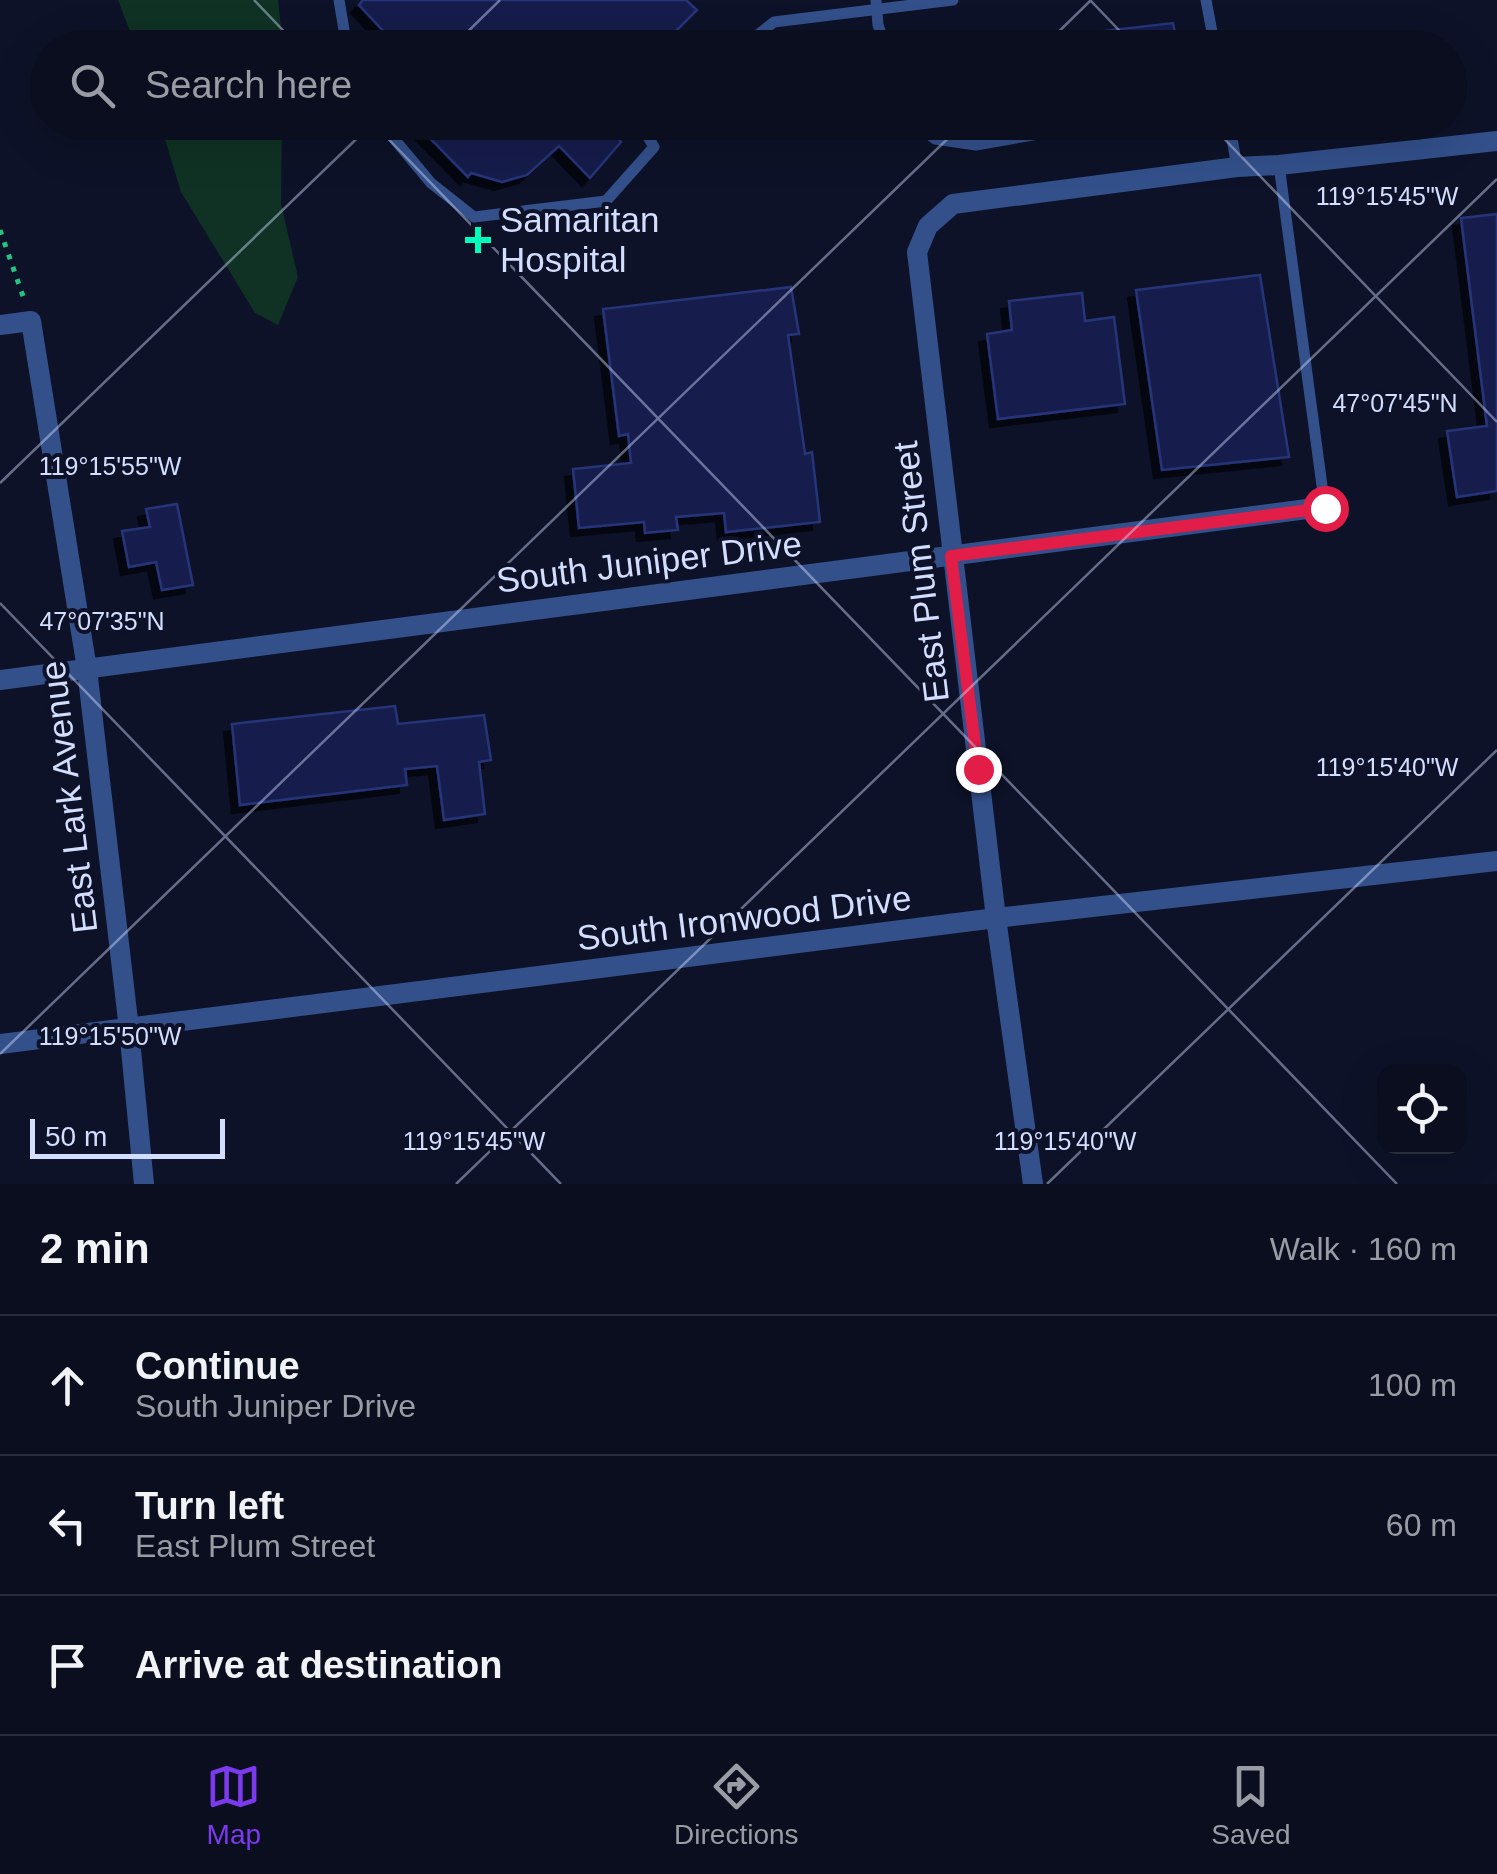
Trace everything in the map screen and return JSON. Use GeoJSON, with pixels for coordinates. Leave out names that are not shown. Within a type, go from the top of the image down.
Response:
{"type":"FeatureCollection","features":[{"type":"Feature","properties":{"kind":"street"},"geometry":{"type":"LineString","coordinates":[[1237,166],[1279,165],[1497,141]]}},
{"type":"Feature","properties":{"kind":"street","name":"East Plum Street"},"geometry":{"type":"LineString","coordinates":[[1033,1184],[996,918],[916,252],[928,226],[953,204],[1237,166]]}},
{"type":"Feature","properties":{"kind":"street"},"geometry":{"type":"LineString","coordinates":[[0,324],[31,321]]}},
{"type":"Feature","properties":{"kind":"street","name":"East Lark Avenue"},"geometry":{"type":"LineString","coordinates":[[31,321],[87,668],[144,1184]]}},
{"type":"Feature","properties":{"kind":"street","name":"South Juniper Drive"},"geometry":{"type":"LineString","coordinates":[[0,680],[1306,509]]}},
{"type":"Feature","properties":{"kind":"street","name":"South Ironwood Drive"},"geometry":{"type":"LineString","coordinates":[[0,1044],[996,918],[1497,861]]}},
{"type":"Feature","properties":{"kind":"lane"},"geometry":{"type":"LineString","coordinates":[[339,0],[344,30]]}},
{"type":"Feature","properties":{"kind":"lane"},"geometry":{"type":"LineString","coordinates":[[764,30],[774,22],[877,5],[952,0]]}},
{"type":"Feature","properties":{"kind":"lane"},"geometry":{"type":"LineString","coordinates":[[1206,0],[1212,30]]}},
{"type":"Feature","properties":{"kind":"lane"},"geometry":{"type":"LineString","coordinates":[[877,5],[882,30]]}},
{"type":"Feature","properties":{"kind":"lane"},"geometry":{"type":"LineString","coordinates":[[395,140],[431,183],[474,217],[606,202],[654,147],[650,140]]}},
{"type":"Feature","properties":{"kind":"lane"},"geometry":{"type":"LineString","coordinates":[[934,140],[976,145],[1004,140]]}},
{"type":"Feature","properties":{"kind":"lane"},"geometry":{"type":"LineString","coordinates":[[1232,140],[1237,166]]}},
{"type":"Feature","properties":{"kind":"lane"},"geometry":{"type":"LineString","coordinates":[[1279,165],[1325,508],[1306,509]]}},
{"type":"Feature","properties":{"kind":"path"},"geometry":{"type":"LineString","coordinates":[[0,230],[31,321]]}},
{"type":"Feature","properties":{"kind":"green space"},"geometry":{"type":"Polygon","coordinates":[[[118,0],[278,0],[281,30],[129,30],[118,0]]]}},
{"type":"Feature","properties":{"kind":"green space"},"geometry":{"type":"Polygon","coordinates":[[[165,140],[282,140],[281,204],[298,277],[278,325],[255,313],[181,192],[165,140]]]}},
{"type":"Feature","properties":{"kind":"building"},"geometry":{"type":"Polygon","coordinates":[[[363,0],[686,0],[697,10],[677,30],[382,30],[359,5],[363,0]]]}},
{"type":"Feature","properties":{"kind":"building"},"geometry":{"type":"Polygon","coordinates":[[[1173,23],[1174,30],[1112,30],[1173,23]]]}},
{"type":"Feature","properties":{"kind":"building"},"geometry":{"type":"Polygon","coordinates":[[[432,140],[621,142],[590,178],[559,146],[527,175],[502,182],[471,173],[468,177],[432,140]]]}},
{"type":"Feature","properties":{"kind":"building"},"geometry":{"type":"Polygon","coordinates":[[[1497,214],[1497,491],[1457,497],[1447,431],[1487,426],[1461,218],[1497,214]]]}},
{"type":"Feature","properties":{"kind":"building"},"geometry":{"type":"Polygon","coordinates":[[[1260,275],[1289,457],[1162,470],[1136,290],[1260,275]]]}},
{"type":"Feature","properties":{"kind":"building"},"geometry":{"type":"Polygon","coordinates":[[[791,287],[799,334],[788,335],[805,454],[812,452],[820,522],[726,532],[724,513],[676,517],[678,530],[645,533],[644,522],[579,528],[573,469],[631,463],[628,434],[619,436],[603,309],[791,287]]]}},
{"type":"Feature","properties":{"kind":"building"},"geometry":{"type":"Polygon","coordinates":[[[1082,293],[1085,321],[1114,317],[1125,404],[998,419],[987,334],[1012,330],[1009,301],[1082,293]]]}},
{"type":"Feature","properties":{"kind":"building"},"geometry":{"type":"Polygon","coordinates":[[[177,504],[193,585],[162,590],[156,562],[129,567],[122,531],[150,527],[146,509],[177,504]]]}},
{"type":"Feature","properties":{"kind":"building"},"geometry":{"type":"Polygon","coordinates":[[[395,706],[398,724],[484,715],[491,760],[479,762],[485,814],[444,820],[437,766],[405,769],[407,785],[240,805],[232,724],[395,706]]]}},
{"type":"Feature","properties":{"kind":"place","name":"Samaritan Hospital"},"geometry":{"type":"Point","coordinates":[478,240]}},
{"type":"Feature","properties":{"kind":"route"},"geometry":{"type":"LineString","coordinates":[[978,769],[951,556],[1325,508]]}}]}
